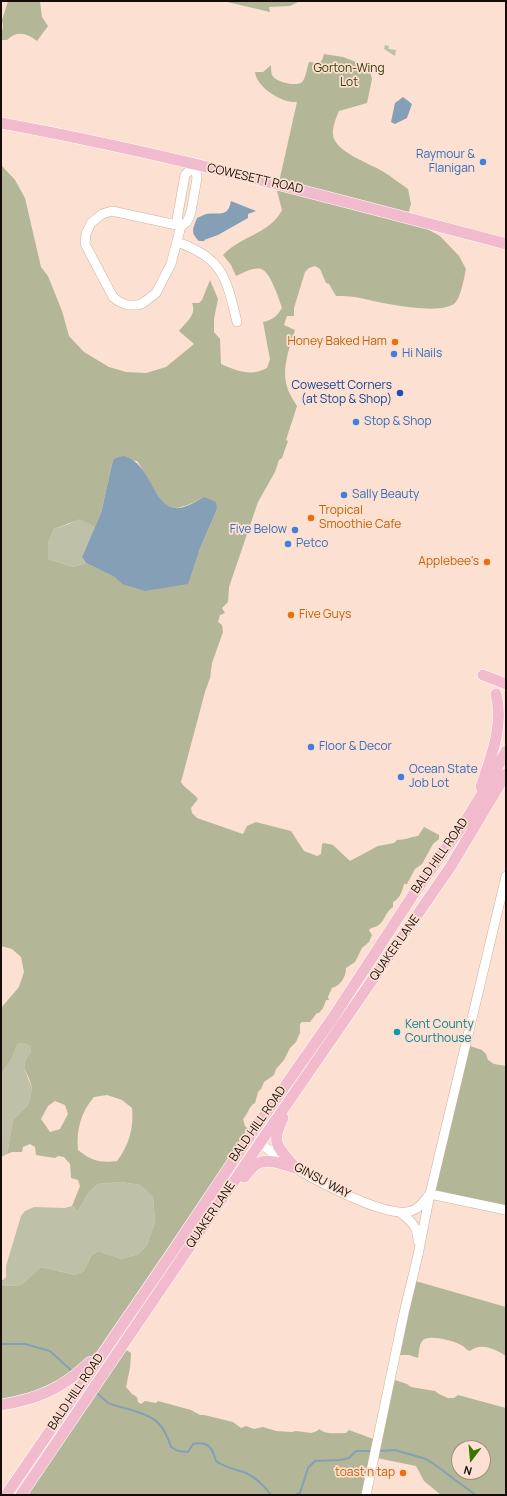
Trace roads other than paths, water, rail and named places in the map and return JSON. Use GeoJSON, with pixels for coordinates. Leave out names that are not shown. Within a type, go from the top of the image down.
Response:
{"type":"FeatureCollection","features":[{"type":"Feature","properties":{"kind":"main road","name":"COWESETT ROAD"},"geometry":{"type":"LineString","coordinates":[[1,123],[51,132],[296,188],[506,244]]}},
{"type":"Feature","properties":{"kind":"main road"},"geometry":{"type":"LineString","coordinates":[[483,675],[506,684]]}},
{"type":"Feature","properties":{"kind":"main road"},"geometry":{"type":"LineString","coordinates":[[473,808],[491,757],[498,730],[498,702],[496,694]]}},
{"type":"Feature","properties":{"kind":"main road","name":"BALD HILL ROAD"},"geometry":{"type":"LineString","coordinates":[[6,1495],[250,1136],[334,1016],[473,808],[506,751]]}},
{"type":"Feature","properties":{"kind":"main road","name":"QUAKER LANE"},"geometry":{"type":"LineString","coordinates":[[21,1495],[298,1087],[451,866],[506,774]]}},
{"type":"Feature","properties":{"kind":"main road"},"geometry":{"type":"LineString","coordinates":[[295,1168],[280,1150],[276,1141],[278,1130],[298,1087]]}},
{"type":"Feature","properties":{"kind":"main road"},"geometry":{"type":"LineString","coordinates":[[201,1230],[254,1165],[263,1162],[272,1162],[295,1168]]}},
{"type":"Feature","properties":{"kind":"main road"},"geometry":{"type":"LineString","coordinates":[[1,1405],[30,1399],[55,1388],[76,1375],[114,1335]]}},
{"type":"Feature","properties":{"kind":"street"},"geometry":{"type":"LineString","coordinates":[[181,226],[112,212],[102,214],[91,223],[85,238],[86,247],[113,297],[124,304],[131,306],[146,302],[156,293],[171,264],[181,226],[176,218],[185,175],[195,165]]}},
{"type":"Feature","properties":{"kind":"street"},"geometry":{"type":"LineString","coordinates":[[177,242],[189,246],[208,256],[218,267],[227,284],[236,322]]}},
{"type":"Feature","properties":{"kind":"street"},"geometry":{"type":"LineString","coordinates":[[366,1495],[430,1194],[506,876]]}},
{"type":"Feature","properties":{"kind":"street","name":"GINSU WAY"},"geometry":{"type":"LineString","coordinates":[[250,1136],[295,1168],[356,1199],[401,1213],[413,1222],[416,1228],[419,1251]]}},
{"type":"Feature","properties":{"kind":"street"},"geometry":{"type":"LineString","coordinates":[[430,1194],[506,1210]]}},
{"type":"Feature","properties":{"kind":"street"},"geometry":{"type":"LineString","coordinates":[[401,1213],[415,1209],[430,1194]]}},
{"type":"Feature","properties":{"kind":"water"},"geometry":{"type":"Polygon","coordinates":[[[403,97],[412,104],[407,118],[395,124],[391,122],[395,103],[403,97]]]}},
{"type":"Feature","properties":{"kind":"water"},"geometry":{"type":"Polygon","coordinates":[[[231,201],[256,211],[248,214],[248,218],[218,235],[204,240],[205,241],[199,241],[193,233],[197,218],[206,214],[225,212],[228,210],[231,201]]]}},
{"type":"Feature","properties":{"kind":"water"},"geometry":{"type":"Polygon","coordinates":[[[124,456],[133,460],[141,468],[163,502],[170,507],[179,508],[192,504],[204,497],[216,502],[217,509],[199,551],[188,584],[145,591],[122,584],[115,577],[86,563],[82,557],[101,513],[113,460],[124,456]]]}},
{"type":"Feature","properties":{"kind":"waterway"},"geometry":{"type":"LineString","coordinates":[[1,1344],[25,1344],[50,1351],[73,1372]]}},
{"type":"Feature","properties":{"kind":"waterway"},"geometry":{"type":"LineString","coordinates":[[98,1394],[109,1403],[144,1414],[156,1421],[164,1431],[171,1447],[178,1451],[188,1452],[193,1444],[206,1444],[213,1452],[216,1461],[227,1467],[249,1475],[260,1482],[271,1495]]}},
{"type":"Feature","properties":{"kind":"waterway"},"geometry":{"type":"LineString","coordinates":[[378,1451],[395,1450],[426,1459],[476,1495]]}},
{"type":"Feature","properties":{"kind":"waterway"},"geometry":{"type":"LineString","coordinates":[[295,1495],[300,1493],[308,1468],[315,1461],[340,1460],[349,1458],[356,1451],[373,1451]]}},
{"type":"Feature","properties":{"kind":"place","name":"Raymour & Flanigan"},"geometry":{"type":"Point","coordinates":[483,162]}},
{"type":"Feature","properties":{"kind":"place","name":"Honey Baked Ham"},"geometry":{"type":"Point","coordinates":[395,342]}},
{"type":"Feature","properties":{"kind":"place","name":"Hi Nails"},"geometry":{"type":"Point","coordinates":[394,354]}},
{"type":"Feature","properties":{"kind":"place","name":"Cowesett Corners (at Stop & Shop)"},"geometry":{"type":"Point","coordinates":[400,393]}},
{"type":"Feature","properties":{"kind":"place","name":"Stop & Shop"},"geometry":{"type":"Point","coordinates":[356,422]}},
{"type":"Feature","properties":{"kind":"place","name":"Sally Beauty"},"geometry":{"type":"Point","coordinates":[344,495]}},
{"type":"Feature","properties":{"kind":"place","name":"Tropical Smoothie Cafe"},"geometry":{"type":"Point","coordinates":[311,518]}},
{"type":"Feature","properties":{"kind":"place","name":"Five Below"},"geometry":{"type":"Point","coordinates":[295,530]}},
{"type":"Feature","properties":{"kind":"place","name":"Petco"},"geometry":{"type":"Point","coordinates":[288,544]}},
{"type":"Feature","properties":{"kind":"place","name":"Applebee's"},"geometry":{"type":"Point","coordinates":[487,562]}},
{"type":"Feature","properties":{"kind":"place","name":"Five Guys"},"geometry":{"type":"Point","coordinates":[291,615]}},
{"type":"Feature","properties":{"kind":"place","name":"Floor & Decor"},"geometry":{"type":"Point","coordinates":[311,747]}},
{"type":"Feature","properties":{"kind":"place","name":"Ocean State Job Lot"},"geometry":{"type":"Point","coordinates":[401,777]}},
{"type":"Feature","properties":{"kind":"place","name":"Kent County Courthouse"},"geometry":{"type":"Point","coordinates":[397,1032]}},
{"type":"Feature","properties":{"kind":"place","name":"toast n tap"},"geometry":{"type":"Point","coordinates":[403,1473]}},
{"type":"Feature","properties":{"kind":"park label","name":"Gorton-Wing Lot"},"geometry":{"type":"Point","coordinates":[349,76]}}]}
